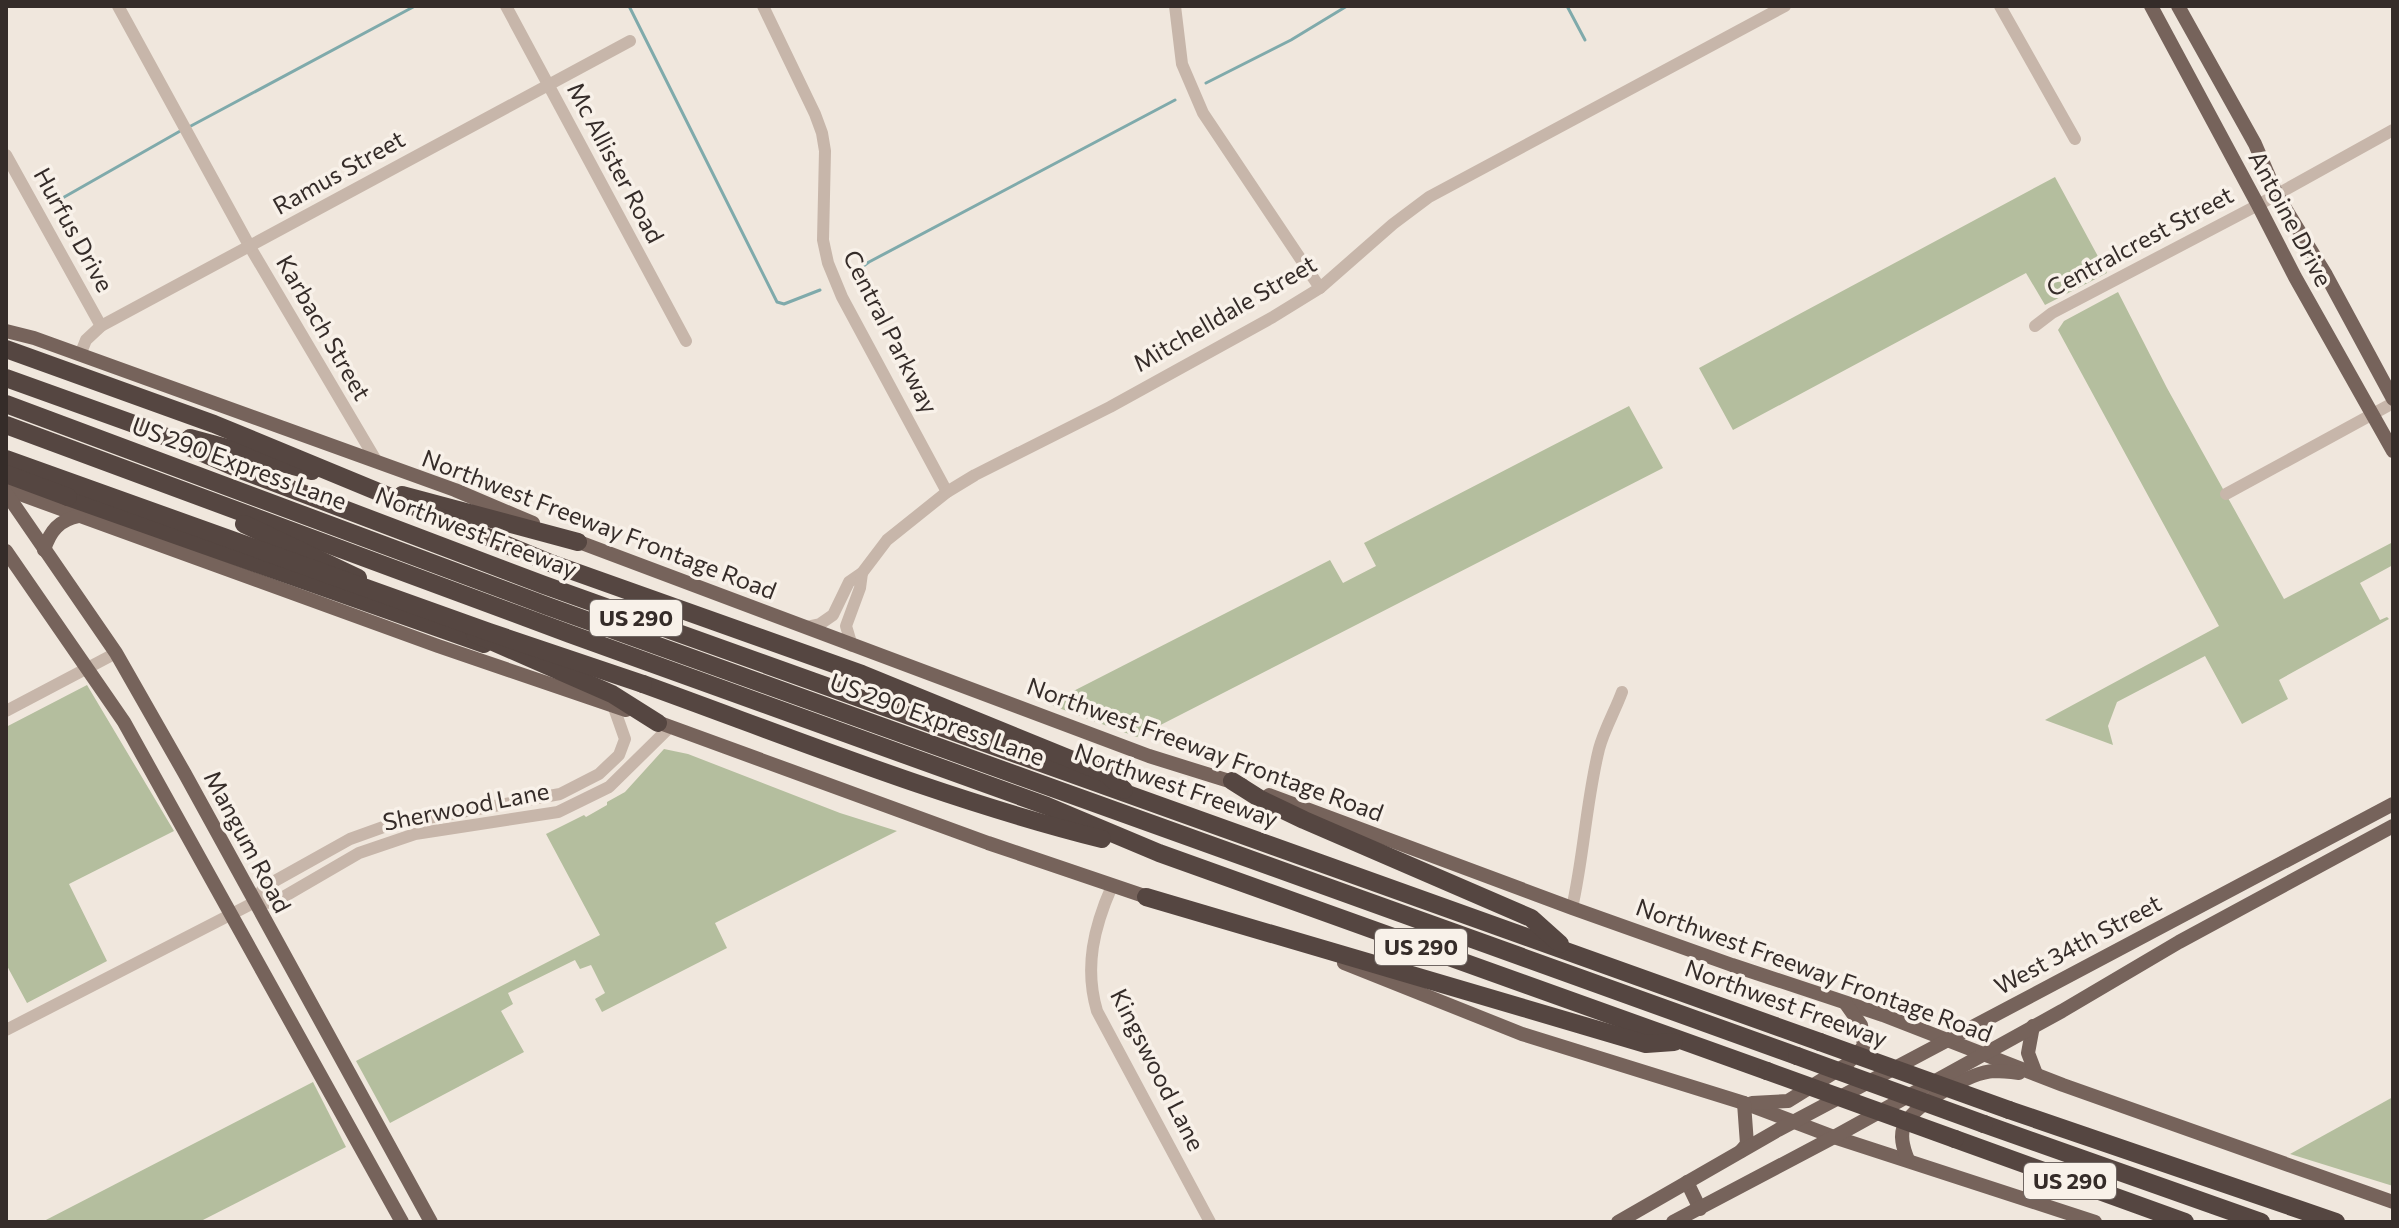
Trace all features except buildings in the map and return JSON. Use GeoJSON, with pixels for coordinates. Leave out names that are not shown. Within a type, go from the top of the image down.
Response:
{"type":"FeatureCollection","features":[{"type":"Feature","properties":{"kind":"highway"},"geometry":{"type":"LineString","coordinates":[[6,349],[214,424],[553,564],[924,698],[1107,774],[1129,795]]}},
{"type":"Feature","properties":{"kind":"highway","name":"Northwest Freeway"},"geometry":{"type":"LineString","coordinates":[[13,380],[148,429],[241,470],[544,585],[2009,1110],[2336,1222]]}},
{"type":"Feature","properties":{"kind":"highway","name":"US 290 Express Lane"},"geometry":{"type":"LineString","coordinates":[[6,404],[547,606],[2261,1222]]}},
{"type":"Feature","properties":{"kind":"highway","name":"US 290"},"geometry":{"type":"LineString","coordinates":[[6,425],[570,634],[1047,806],[1159,853],[2185,1222]]}},
{"type":"Feature","properties":{"kind":"highway"},"geometry":{"type":"LineString","coordinates":[[148,429],[578,542]]}},
{"type":"Feature","properties":{"kind":"highway"},"geometry":{"type":"LineString","coordinates":[[6,459],[1024,820],[1159,853]]}},
{"type":"Feature","properties":{"kind":"highway"},"geometry":{"type":"LineString","coordinates":[[6,474],[526,658]]}},
{"type":"Feature","properties":{"kind":"highway"},"geometry":{"type":"LineString","coordinates":[[209,499],[232,518],[526,658],[612,694],[664,725]]}},
{"type":"Feature","properties":{"kind":"highway"},"geometry":{"type":"LineString","coordinates":[[1232,781],[1262,800],[1304,820],[1531,918],[1568,951]]}},
{"type":"Feature","properties":{"kind":"highway"},"geometry":{"type":"LineString","coordinates":[[1146,897],[1646,1044],[1682,1041]]}},
{"type":"Feature","properties":{"kind":"main road","name":"Antoine Drive"},"geometry":{"type":"LineString","coordinates":[[2151,6],[2295,277],[2393,451]]}},
{"type":"Feature","properties":{"kind":"main road","name":"Antoine Drive"},"geometry":{"type":"LineString","coordinates":[[2181,12],[2255,144],[2277,195],[2326,275],[2393,401]]}},
{"type":"Feature","properties":{"kind":"main road"},"geometry":{"type":"LineString","coordinates":[[2164,30],[2181,12]]}},
{"type":"Feature","properties":{"kind":"main road","name":"Northwest Freeway Frontage Road"},"geometry":{"type":"LineString","coordinates":[[6,331],[455,490],[578,542],[1149,756],[1232,781],[1572,908],[1883,1015],[2036,1074],[2393,1202]]}},
{"type":"Feature","properties":{"kind":"main road"},"geometry":{"type":"LineString","coordinates":[[6,447],[18,470],[45,502]]}},
{"type":"Feature","properties":{"kind":"main road"},"geometry":{"type":"LineString","coordinates":[[6,491],[45,502],[438,646],[613,705],[1112,886],[1317,952],[1522,1034],[1744,1103],[1834,1137],[2095,1222]]}},
{"type":"Feature","properties":{"kind":"main road","name":"Mangum Road"},"geometry":{"type":"LineString","coordinates":[[6,491],[116,653],[431,1222]]}},
{"type":"Feature","properties":{"kind":"main road"},"geometry":{"type":"LineString","coordinates":[[44,550],[48,537],[57,526],[79,516]]}},
{"type":"Feature","properties":{"kind":"main road","name":"Mangum Road"},"geometry":{"type":"LineString","coordinates":[[6,551],[89,667],[124,722],[402,1222]]}},
{"type":"Feature","properties":{"kind":"main road"},"geometry":{"type":"LineString","coordinates":[[161,787],[185,774]]}},
{"type":"Feature","properties":{"kind":"main road","name":"West 34th Street"},"geometry":{"type":"LineString","coordinates":[[1618,1222],[1792,1122],[2393,804]]}},
{"type":"Feature","properties":{"kind":"main road","name":"West 34th Street"},"geometry":{"type":"LineString","coordinates":[[1673,1222],[1834,1137],[2179,942],[2393,826]]}},
{"type":"Feature","properties":{"kind":"main road"},"geometry":{"type":"LineString","coordinates":[[2340,832],[2350,850]]}},
{"type":"Feature","properties":{"kind":"main road"},"geometry":{"type":"LineString","coordinates":[[2116,949],[2129,972]]}},
{"type":"Feature","properties":{"kind":"main road"},"geometry":{"type":"LineString","coordinates":[[1744,1103],[1788,1101],[1846,1065],[1864,1046],[1861,1025],[1846,1004]]}},
{"type":"Feature","properties":{"kind":"main road"},"geometry":{"type":"LineString","coordinates":[[1908,1160],[1901,1143],[1905,1124],[1932,1098],[1983,1073],[2036,1074],[2028,1053],[2033,1026]]}},
{"type":"Feature","properties":{"kind":"main road"},"geometry":{"type":"LineString","coordinates":[[301,1039],[323,1029]]}},
{"type":"Feature","properties":{"kind":"main road"},"geometry":{"type":"LineString","coordinates":[[1741,1151],[1747,1144],[1744,1103]]}},
{"type":"Feature","properties":{"kind":"main road"},"geometry":{"type":"LineString","coordinates":[[1687,1182],[1700,1209]]}},
{"type":"Feature","properties":{"kind":"street","name":"Karbach Street"},"geometry":{"type":"LineString","coordinates":[[118,6],[250,247],[377,462]]}},
{"type":"Feature","properties":{"kind":"street","name":"Mc Allister Road"},"geometry":{"type":"LineString","coordinates":[[506,6],[686,341]]}},
{"type":"Feature","properties":{"kind":"street","name":"Central Parkway"},"geometry":{"type":"LineString","coordinates":[[763,6],[822,133],[825,151],[822,229],[828,263],[842,297],[947,492]]}},
{"type":"Feature","properties":{"kind":"street"},"geometry":{"type":"LineString","coordinates":[[1175,6],[1182,64],[1203,113],[1320,288]]}},
{"type":"Feature","properties":{"kind":"street","name":"Mitchelldale Street"},"geometry":{"type":"LineString","coordinates":[[803,628],[820,624],[833,615],[849,582],[862,573],[887,540],[947,492],[1273,317],[1320,288],[1429,197],[1785,6]]}},
{"type":"Feature","properties":{"kind":"street"},"geometry":{"type":"LineString","coordinates":[[2000,6],[2075,139]]}},
{"type":"Feature","properties":{"kind":"street","name":"Ramus Street"},"geometry":{"type":"LineString","coordinates":[[80,355],[86,340],[101,326],[630,41]]}},
{"type":"Feature","properties":{"kind":"street","name":"Centralcrest Street"},"geometry":{"type":"LineString","coordinates":[[2035,326],[2052,313],[2277,195],[2393,130]]}},
{"type":"Feature","properties":{"kind":"street","name":"Hurfus Drive"},"geometry":{"type":"LineString","coordinates":[[6,155],[101,326]]}},
{"type":"Feature","properties":{"kind":"street"},"geometry":{"type":"LineString","coordinates":[[2226,494],[2393,401]]}},
{"type":"Feature","properties":{"kind":"street","name":"Mitchelldale Street"},"geometry":{"type":"LineString","coordinates":[[852,646],[846,626],[860,588],[862,573]]}},
{"type":"Feature","properties":{"kind":"street"},"geometry":{"type":"LineString","coordinates":[[6,711],[116,653]]}},
{"type":"Feature","properties":{"kind":"street"},"geometry":{"type":"LineString","coordinates":[[1572,908],[1600,746],[1622,692]]}},
{"type":"Feature","properties":{"kind":"street","name":"Sherwood Lane"},"geometry":{"type":"LineString","coordinates":[[255,902],[264,887],[363,834],[415,819],[560,794],[599,774],[619,755],[625,739],[613,705]]}},
{"type":"Feature","properties":{"kind":"street","name":"Sherwood Lane"},"geometry":{"type":"LineString","coordinates":[[6,1030],[255,902],[273,903],[359,853],[415,834],[558,812],[609,787],[664,725]]}},
{"type":"Feature","properties":{"kind":"street","name":"Kingswood Lane"},"geometry":{"type":"LineString","coordinates":[[1112,886],[1092,944],[1090,965],[1095,1002],[1210,1222]]}},
{"type":"Feature","properties":{"kind":"green space"},"geometry":{"type":"Polygon","coordinates":[[[2055,177],[2107,273],[2045,305],[2026,273],[1733,430],[1699,368],[2055,177]]]}},
{"type":"Feature","properties":{"kind":"green space"},"geometry":{"type":"Polygon","coordinates":[[[2118,292],[2167,388],[2284,599],[2393,542],[2393,565],[2360,583],[2380,620],[2389,619],[2279,680],[2288,699],[2242,724],[2205,656],[2117,702],[2108,726],[2113,745],[2045,720],[2219,626],[2058,330],[2064,321],[2118,292]]]}},
{"type":"Feature","properties":{"kind":"green space"},"geometry":{"type":"Polygon","coordinates":[[[1629,406],[1663,468],[1137,737],[1048,704],[1330,560],[1343,583],[1376,566],[1364,543],[1629,406]]]}},
{"type":"Feature","properties":{"kind":"green space"},"geometry":{"type":"Polygon","coordinates":[[[87,685],[174,831],[69,884],[107,961],[27,1003],[6,964],[6,727],[87,685]]]}},
{"type":"Feature","properties":{"kind":"green space"},"geometry":{"type":"Polygon","coordinates":[[[664,749],[688,754],[840,813],[897,831],[715,923],[727,948],[602,1012],[595,999],[605,993],[591,965],[580,969],[575,960],[508,993],[513,1004],[501,1011],[524,1052],[390,1123],[356,1061],[600,935],[546,834],[607,805],[607,802],[625,792],[664,749]]]}},
{"type":"Feature","properties":{"kind":"green space"},"geometry":{"type":"Polygon","coordinates":[[[313,1082],[346,1147],[199,1222],[42,1222],[313,1082]]]}},
{"type":"Feature","properties":{"kind":"green space"},"geometry":{"type":"Polygon","coordinates":[[[2393,1097],[2393,1186],[2290,1154],[2393,1097]]]}},
{"type":"Feature","properties":{"kind":"waterway"},"geometry":{"type":"LineString","coordinates":[[189,127],[415,6]]}},
{"type":"Feature","properties":{"kind":"waterway"},"geometry":{"type":"LineString","coordinates":[[629,6],[777,302],[784,304],[820,290]]}},
{"type":"Feature","properties":{"kind":"waterway"},"geometry":{"type":"LineString","coordinates":[[1206,83],[1291,40],[1347,6]]}},
{"type":"Feature","properties":{"kind":"waterway"},"geometry":{"type":"LineString","coordinates":[[1567,6],[1585,40]]}},
{"type":"Feature","properties":{"kind":"waterway"},"geometry":{"type":"LineString","coordinates":[[855,272],[1175,100]]}},
{"type":"Feature","properties":{"kind":"waterway"},"geometry":{"type":"LineString","coordinates":[[52,204],[182,130]]}}]}
